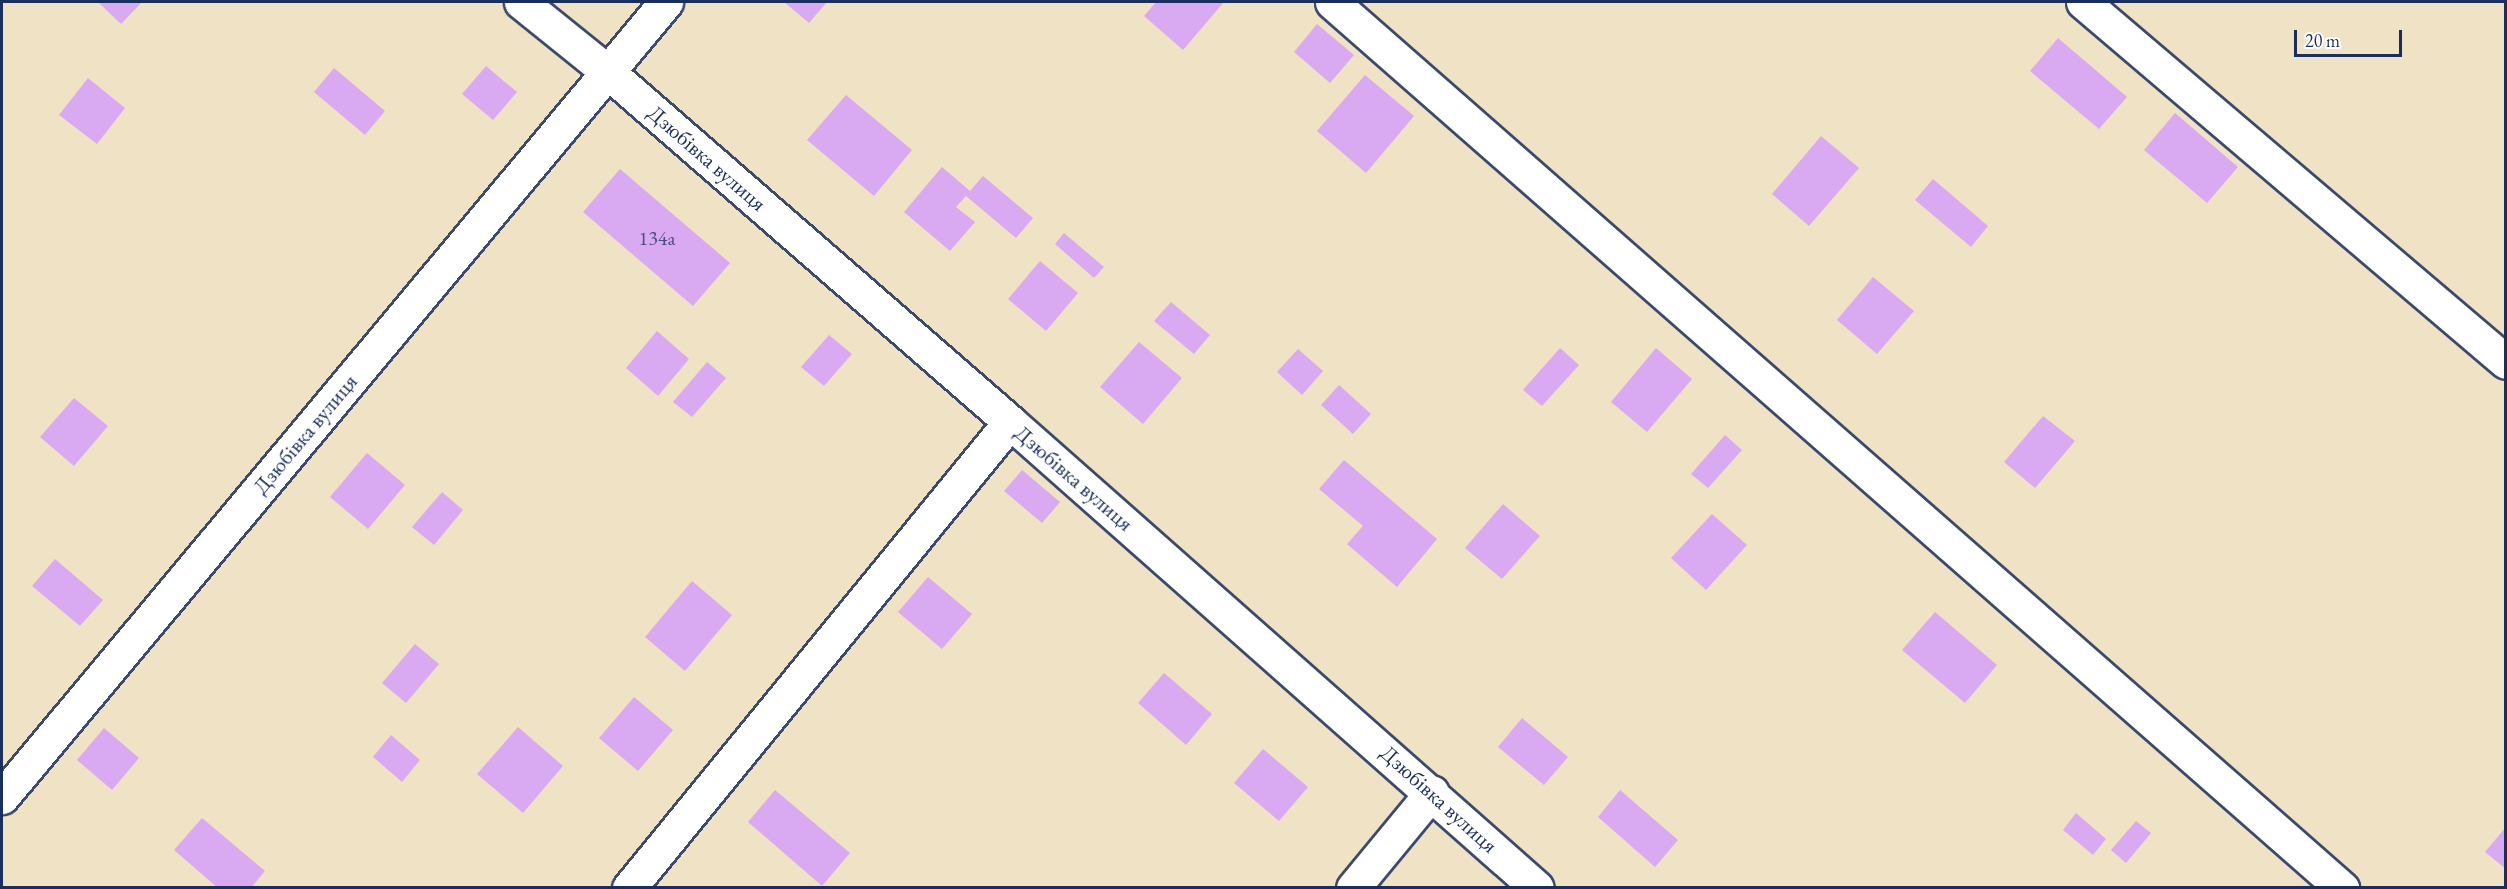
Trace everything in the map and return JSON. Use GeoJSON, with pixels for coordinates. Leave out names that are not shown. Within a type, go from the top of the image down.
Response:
{"type":"FeatureCollection","features":[{"type":"Feature","properties":{"kind":"street","name":"Дзюбівка вулиця"},"geometry":{"type":"LineString","coordinates":[[521,2],[608,72],[1010,422],[1432,792],[1537,888]]}},
{"type":"Feature","properties":{"kind":"street"},"geometry":{"type":"LineString","coordinates":[[608,72],[666,2]]}},
{"type":"Feature","properties":{"kind":"street"},"geometry":{"type":"LineString","coordinates":[[1332,2],[2342,888]]}},
{"type":"Feature","properties":{"kind":"street"},"geometry":{"type":"LineString","coordinates":[[2083,2],[2505,362]]}},
{"type":"Feature","properties":{"kind":"street","name":"Дзюбівка вулиця"},"geometry":{"type":"LineString","coordinates":[[2,797],[608,72]]}},
{"type":"Feature","properties":{"kind":"street"},"geometry":{"type":"LineString","coordinates":[[629,888],[1010,422]]}},
{"type":"Feature","properties":{"kind":"street"},"geometry":{"type":"LineString","coordinates":[[1353,888],[1432,792]]}},
{"type":"Feature","properties":{"kind":"building"},"geometry":{"type":"Polygon","coordinates":[[[98,2],[142,2],[121,24],[98,2]]]}},
{"type":"Feature","properties":{"kind":"building"},"geometry":{"type":"Polygon","coordinates":[[[784,2],[827,2],[809,23],[784,2]]]}},
{"type":"Feature","properties":{"kind":"building"},"geometry":{"type":"Polygon","coordinates":[[[1156,2],[1224,2],[1183,50],[1144,16],[1156,2]]]}},
{"type":"Feature","properties":{"kind":"building"},"geometry":{"type":"Polygon","coordinates":[[[1317,24],[1354,55],[1330,83],[1294,52],[1317,24]]]}},
{"type":"Feature","properties":{"kind":"building"},"geometry":{"type":"Polygon","coordinates":[[[2058,38],[2127,97],[2099,129],[2030,71],[2058,38]]]}},
{"type":"Feature","properties":{"kind":"building"},"geometry":{"type":"Polygon","coordinates":[[[486,66],[517,92],[493,120],[462,94],[486,66]]]}},
{"type":"Feature","properties":{"kind":"building"},"geometry":{"type":"Polygon","coordinates":[[[334,68],[385,111],[365,135],[314,92],[334,68]]]}},
{"type":"Feature","properties":{"kind":"building"},"geometry":{"type":"Polygon","coordinates":[[[1365,75],[1414,116],[1366,173],[1317,131],[1365,75]]]}},
{"type":"Feature","properties":{"kind":"building"},"geometry":{"type":"Polygon","coordinates":[[[88,78],[125,108],[97,144],[59,115],[88,78]]]}},
{"type":"Feature","properties":{"kind":"building"},"geometry":{"type":"Polygon","coordinates":[[[846,95],[912,150],[874,196],[807,140],[846,95]]]}},
{"type":"Feature","properties":{"kind":"building"},"geometry":{"type":"Polygon","coordinates":[[[2175,113],[2238,167],[2207,203],[2144,150],[2175,113]]]}},
{"type":"Feature","properties":{"kind":"building"},"geometry":{"type":"Polygon","coordinates":[[[1821,136],[1859,168],[1809,226],[1772,194],[1821,136]]]}},
{"type":"Feature","properties":{"kind":"building"},"geometry":{"type":"Polygon","coordinates":[[[942,167],[970,191],[983,176],[1033,218],[1016,238],[966,196],[956,207],[975,222],[950,251],[904,212],[942,167]]]}},
{"type":"Feature","properties":{"kind":"building"},"geometry":{"type":"Polygon","coordinates":[[[620,169],[730,263],[693,306],[583,212],[620,169]]]}},
{"type":"Feature","properties":{"kind":"building"},"geometry":{"type":"Polygon","coordinates":[[[1933,179],[1988,226],[1971,247],[1915,200],[1933,179]]]}},
{"type":"Feature","properties":{"kind":"building"},"geometry":{"type":"Polygon","coordinates":[[[1064,233],[1104,267],[1094,278],[1055,244],[1064,233]]]}},
{"type":"Feature","properties":{"kind":"building"},"geometry":{"type":"Polygon","coordinates":[[[1040,261],[1078,293],[1046,331],[1008,299],[1040,261]]]}},
{"type":"Feature","properties":{"kind":"building"},"geometry":{"type":"Polygon","coordinates":[[[1873,277],[1914,311],[1877,354],[1837,320],[1873,277]]]}},
{"type":"Feature","properties":{"kind":"building"},"geometry":{"type":"Polygon","coordinates":[[[1171,302],[1210,335],[1194,354],[1154,321],[1171,302]]]}},
{"type":"Feature","properties":{"kind":"building"},"geometry":{"type":"Polygon","coordinates":[[[657,331],[689,359],[658,396],[626,368],[657,331]]]}},
{"type":"Feature","properties":{"kind":"building"},"geometry":{"type":"Polygon","coordinates":[[[829,335],[852,354],[824,386],[801,367],[829,335]]]}},
{"type":"Feature","properties":{"kind":"building"},"geometry":{"type":"Polygon","coordinates":[[[1139,342],[1182,378],[1143,424],[1100,387],[1139,342]]]}},
{"type":"Feature","properties":{"kind":"building"},"geometry":{"type":"Polygon","coordinates":[[[1560,348],[1579,365],[1542,406],[1523,390],[1560,348]]]}},
{"type":"Feature","properties":{"kind":"building"},"geometry":{"type":"Polygon","coordinates":[[[1656,348],[1692,379],[1647,432],[1611,402],[1656,348]]]}},
{"type":"Feature","properties":{"kind":"building"},"geometry":{"type":"Polygon","coordinates":[[[1298,349],[1323,371],[1302,395],[1277,372],[1298,349]]]}},
{"type":"Feature","properties":{"kind":"building"},"geometry":{"type":"Polygon","coordinates":[[[707,362],[726,378],[692,417],[673,402],[707,362]]]}},
{"type":"Feature","properties":{"kind":"building"},"geometry":{"type":"Polygon","coordinates":[[[1339,385],[1371,414],[1353,434],[1321,405],[1339,385]]]}},
{"type":"Feature","properties":{"kind":"building"},"geometry":{"type":"Polygon","coordinates":[[[74,398],[108,426],[74,466],[40,437],[74,398]]]}},
{"type":"Feature","properties":{"kind":"building"},"geometry":{"type":"Polygon","coordinates":[[[2043,416],[2075,441],[2035,488],[2004,462],[2043,416]]]}},
{"type":"Feature","properties":{"kind":"building"},"geometry":{"type":"Polygon","coordinates":[[[1725,435],[1742,450],[1708,488],[1691,474],[1725,435]]]}},
{"type":"Feature","properties":{"kind":"building"},"geometry":{"type":"Polygon","coordinates":[[[367,453],[405,485],[368,529],[330,497],[367,453]]]}},
{"type":"Feature","properties":{"kind":"building"},"geometry":{"type":"Polygon","coordinates":[[[1344,460],[1437,539],[1397,587],[1347,544],[1363,526],[1319,489],[1344,460]]]}},
{"type":"Feature","properties":{"kind":"building"},"geometry":{"type":"Polygon","coordinates":[[[1022,470],[1060,502],[1042,523],[1004,491],[1022,470]]]}},
{"type":"Feature","properties":{"kind":"building"},"geometry":{"type":"Polygon","coordinates":[[[442,492],[463,510],[434,545],[412,527],[442,492]]]}},
{"type":"Feature","properties":{"kind":"building"},"geometry":{"type":"Polygon","coordinates":[[[1503,504],[1540,536],[1502,579],[1465,548],[1503,504]]]}},
{"type":"Feature","properties":{"kind":"building"},"geometry":{"type":"Polygon","coordinates":[[[1712,514],[1747,545],[1706,590],[1671,558],[1712,514]]]}},
{"type":"Feature","properties":{"kind":"building"},"geometry":{"type":"Polygon","coordinates":[[[55,559],[103,600],[80,626],[32,586],[55,559]]]}},
{"type":"Feature","properties":{"kind":"building"},"geometry":{"type":"Polygon","coordinates":[[[928,577],[972,614],[942,649],[898,612],[928,577]]]}},
{"type":"Feature","properties":{"kind":"building"},"geometry":{"type":"Polygon","coordinates":[[[692,581],[732,615],[685,671],[645,637],[692,581]]]}},
{"type":"Feature","properties":{"kind":"building"},"geometry":{"type":"Polygon","coordinates":[[[1935,612],[1997,665],[1965,703],[1902,650],[1935,612]]]}},
{"type":"Feature","properties":{"kind":"building"},"geometry":{"type":"Polygon","coordinates":[[[415,644],[439,664],[406,703],[382,683],[415,644]]]}},
{"type":"Feature","properties":{"kind":"building"},"geometry":{"type":"Polygon","coordinates":[[[1164,673],[1212,714],[1186,745],[1138,703],[1164,673]]]}},
{"type":"Feature","properties":{"kind":"building"},"geometry":{"type":"Polygon","coordinates":[[[634,697],[673,730],[638,771],[599,738],[634,697]]]}},
{"type":"Feature","properties":{"kind":"building"},"geometry":{"type":"Polygon","coordinates":[[[1522,718],[1568,757],[1544,785],[1498,747],[1522,718]]]}},
{"type":"Feature","properties":{"kind":"building"},"geometry":{"type":"Polygon","coordinates":[[[518,727],[563,766],[523,813],[477,774],[518,727]]]}},
{"type":"Feature","properties":{"kind":"building"},"geometry":{"type":"Polygon","coordinates":[[[104,728],[139,758],[112,790],[77,760],[104,728]]]}},
{"type":"Feature","properties":{"kind":"building"},"geometry":{"type":"Polygon","coordinates":[[[391,735],[420,760],[402,782],[373,757],[391,735]]]}},
{"type":"Feature","properties":{"kind":"building"},"geometry":{"type":"Polygon","coordinates":[[[1263,749],[1308,787],[1279,821],[1234,783],[1263,749]]]}},
{"type":"Feature","properties":{"kind":"building"},"geometry":{"type":"Polygon","coordinates":[[[775,790],[850,853],[822,886],[748,822],[775,790]]]}},
{"type":"Feature","properties":{"kind":"building"},"geometry":{"type":"Polygon","coordinates":[[[1620,790],[1678,840],[1655,867],[1598,817],[1620,790]]]}},
{"type":"Feature","properties":{"kind":"building"},"geometry":{"type":"Polygon","coordinates":[[[2076,813],[2106,839],[2093,855],[2063,830],[2076,813]]]}},
{"type":"Feature","properties":{"kind":"building"},"geometry":{"type":"Polygon","coordinates":[[[202,818],[265,871],[251,888],[218,888],[174,850],[202,818]]]}},
{"type":"Feature","properties":{"kind":"building"},"geometry":{"type":"Polygon","coordinates":[[[2136,821],[2151,833],[2126,863],[2111,850],[2136,821]]]}},
{"type":"Feature","properties":{"kind":"building"},"geometry":{"type":"Polygon","coordinates":[[[2506,827],[2506,869],[2485,852],[2506,827]]]}}]}
